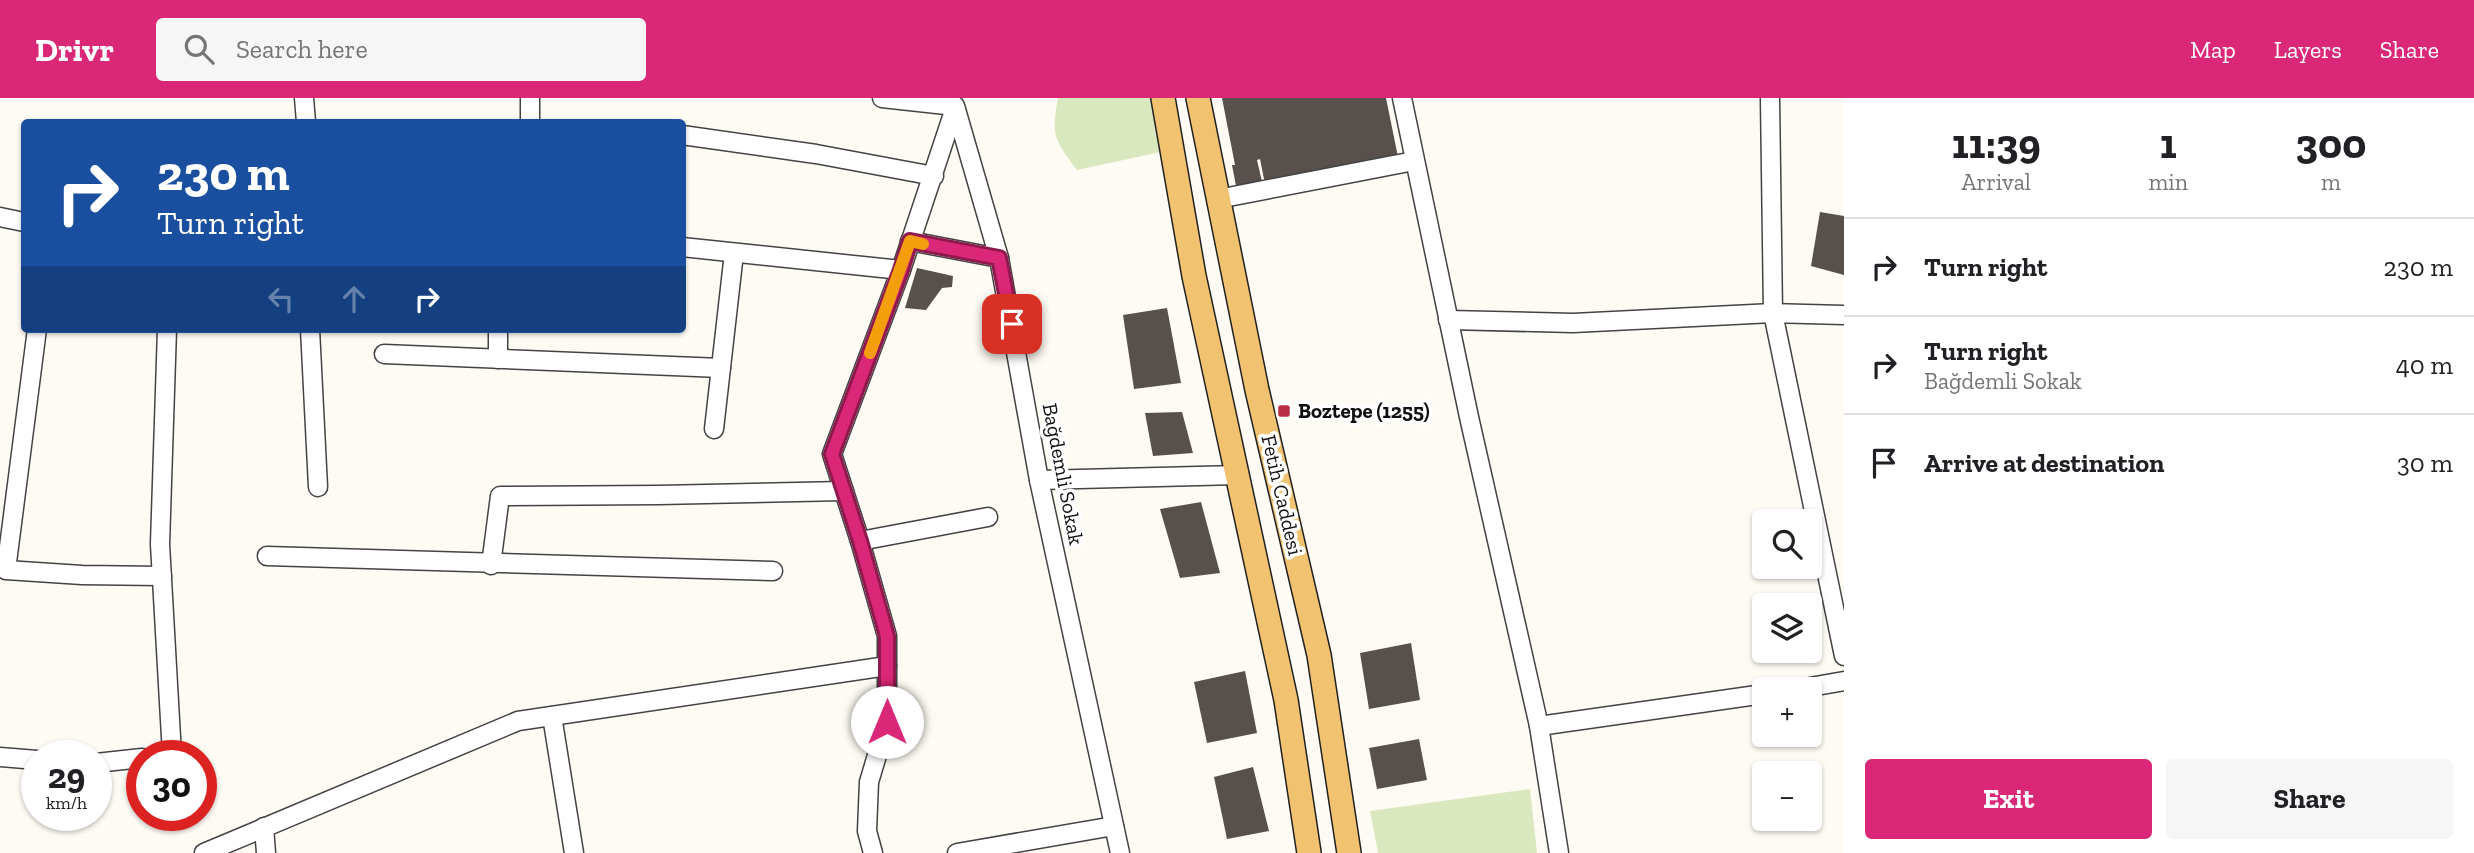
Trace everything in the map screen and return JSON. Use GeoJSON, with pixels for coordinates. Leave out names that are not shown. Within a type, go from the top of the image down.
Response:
{"type":"FeatureCollection","features":[{"type":"Feature","properties":{"kind":"main road","name":"Fetih Caddesi"},"geometry":{"type":"LineString","coordinates":[[1163,98],[1194,276],[1286,700],[1308,853]]}},
{"type":"Feature","properties":{"kind":"main road","name":"Fetih Caddesi"},"geometry":{"type":"LineString","coordinates":[[1198,98],[1257,390],[1319,655],[1349,853]]}},
{"type":"Feature","properties":{"kind":"street"},"geometry":{"type":"LineString","coordinates":[[304,98],[306,119]]}},
{"type":"Feature","properties":{"kind":"street"},"geometry":{"type":"LineString","coordinates":[[530,98],[530,119]]}},
{"type":"Feature","properties":{"kind":"street"},"geometry":{"type":"LineString","coordinates":[[873,853],[867,831],[869,782],[887,722],[887,636],[832,454],[901,270],[934,176],[956,102],[882,98]]}},
{"type":"Feature","properties":{"kind":"street"},"geometry":{"type":"LineString","coordinates":[[1402,98],[1448,320],[1539,726],[1559,853]]}},
{"type":"Feature","properties":{"kind":"street"},"geometry":{"type":"LineString","coordinates":[[1773,98],[1773,313],[1844,656]]}},
{"type":"Feature","properties":{"kind":"street","name":"Bağdemli Sokak"},"geometry":{"type":"LineString","coordinates":[[956,102],[999,258],[1039,480],[1120,853]]}},
{"type":"Feature","properties":{"kind":"street"},"geometry":{"type":"LineString","coordinates":[[686,136],[816,154],[934,176]]}},
{"type":"Feature","properties":{"kind":"street"},"geometry":{"type":"LineString","coordinates":[[1217,199],[1414,161]]}},
{"type":"Feature","properties":{"kind":"street"},"geometry":{"type":"LineString","coordinates":[[0,217],[21,221]]}},
{"type":"Feature","properties":{"kind":"street"},"geometry":{"type":"LineString","coordinates":[[910,241],[999,258]]}},
{"type":"Feature","properties":{"kind":"street"},"geometry":{"type":"LineString","coordinates":[[686,247],[901,270]]}},
{"type":"Feature","properties":{"kind":"street"},"geometry":{"type":"LineString","coordinates":[[714,429],[734,253]]}},
{"type":"Feature","properties":{"kind":"street"},"geometry":{"type":"LineString","coordinates":[[1448,320],[1573,323],[1773,313],[1844,315]]}},
{"type":"Feature","properties":{"kind":"street"},"geometry":{"type":"LineString","coordinates":[[36,333],[6,570],[162,576]]}},
{"type":"Feature","properties":{"kind":"street"},"geometry":{"type":"LineString","coordinates":[[167,333],[160,544],[171,740]]}},
{"type":"Feature","properties":{"kind":"street"},"geometry":{"type":"LineString","coordinates":[[310,333],[318,487]]}},
{"type":"Feature","properties":{"kind":"street"},"geometry":{"type":"LineString","coordinates":[[498,333],[498,359]]}},
{"type":"Feature","properties":{"kind":"street"},"geometry":{"type":"LineString","coordinates":[[384,354],[721,369]]}},
{"type":"Feature","properties":{"kind":"street"},"geometry":{"type":"LineString","coordinates":[[1039,480],[1238,475]]}},
{"type":"Feature","properties":{"kind":"street"},"geometry":{"type":"LineString","coordinates":[[491,565],[500,496],[844,491]]}},
{"type":"Feature","properties":{"kind":"street"},"geometry":{"type":"LineString","coordinates":[[860,541],[988,517]]}},
{"type":"Feature","properties":{"kind":"street"},"geometry":{"type":"LineString","coordinates":[[267,556],[773,572]]}},
{"type":"Feature","properties":{"kind":"street"},"geometry":{"type":"LineString","coordinates":[[204,853],[517,721],[887,666]]}},
{"type":"Feature","properties":{"kind":"street"},"geometry":{"type":"LineString","coordinates":[[1822,685],[1844,681]]}},
{"type":"Feature","properties":{"kind":"street"},"geometry":{"type":"LineString","coordinates":[[1539,726],[1752,696]]}},
{"type":"Feature","properties":{"kind":"street"},"geometry":{"type":"LineString","coordinates":[[552,716],[574,853]]}},
{"type":"Feature","properties":{"kind":"street"},"geometry":{"type":"LineString","coordinates":[[0,757],[21,759]]}},
{"type":"Feature","properties":{"kind":"street"},"geometry":{"type":"LineString","coordinates":[[957,853],[1114,826]]}},
{"type":"Feature","properties":{"kind":"street"},"geometry":{"type":"LineString","coordinates":[[264,827],[266,853]]}},
{"type":"Feature","properties":{"kind":"green space"},"geometry":{"type":"Polygon","coordinates":[[[1058,98],[1151,98],[1161,152],[1077,170],[1056,137],[1058,98]]]}},
{"type":"Feature","properties":{"kind":"green space"},"geometry":{"type":"Polygon","coordinates":[[[1530,789],[1537,853],[1378,853],[1370,811],[1530,789]]]}},
{"type":"Feature","properties":{"kind":"building"},"geometry":{"type":"Polygon","coordinates":[[[1222,98],[1386,98],[1399,162],[1266,189],[1260,159],[1257,160],[1263,186],[1237,191],[1232,165],[1235,165],[1222,98]]]}},
{"type":"Feature","properties":{"kind":"building"},"geometry":{"type":"Polygon","coordinates":[[[1820,212],[1844,216],[1844,275],[1811,266],[1820,212]]]}},
{"type":"Feature","properties":{"kind":"building"},"geometry":{"type":"Polygon","coordinates":[[[917,268],[953,276],[952,287],[942,288],[926,310],[905,308],[917,268]]]}},
{"type":"Feature","properties":{"kind":"building"},"geometry":{"type":"Polygon","coordinates":[[[1167,308],[1181,383],[1134,389],[1123,315],[1167,308]]]}},
{"type":"Feature","properties":{"kind":"building"},"geometry":{"type":"Polygon","coordinates":[[[1182,412],[1193,453],[1153,456],[1145,413],[1182,412]]]}},
{"type":"Feature","properties":{"kind":"building"},"geometry":{"type":"Polygon","coordinates":[[[1201,502],[1220,573],[1180,578],[1160,509],[1201,502]]]}},
{"type":"Feature","properties":{"kind":"building"},"geometry":{"type":"Polygon","coordinates":[[[1411,643],[1420,700],[1369,709],[1360,653],[1411,643]]]}},
{"type":"Feature","properties":{"kind":"building"},"geometry":{"type":"Polygon","coordinates":[[[1245,671],[1257,733],[1207,743],[1194,682],[1245,671]]]}},
{"type":"Feature","properties":{"kind":"building"},"geometry":{"type":"Polygon","coordinates":[[[1419,739],[1427,780],[1377,789],[1369,748],[1419,739]]]}},
{"type":"Feature","properties":{"kind":"building"},"geometry":{"type":"Polygon","coordinates":[[[1253,767],[1269,831],[1227,839],[1214,777],[1253,767]]]}},
{"type":"Feature","properties":{"kind":"slow traffic"},"geometry":{"type":"LineString","coordinates":[[870,353],[910,241],[923,244]]}},
{"type":"Feature","properties":{"kind":"place","name":"Boztepe (1255)"},"geometry":{"type":"Point","coordinates":[1284,411]}},
{"type":"Feature","properties":{"kind":"route"},"geometry":{"type":"LineString","coordinates":[[887,722],[887,636],[832,454],[910,241],[999,258],[1012,324]]}}]}
